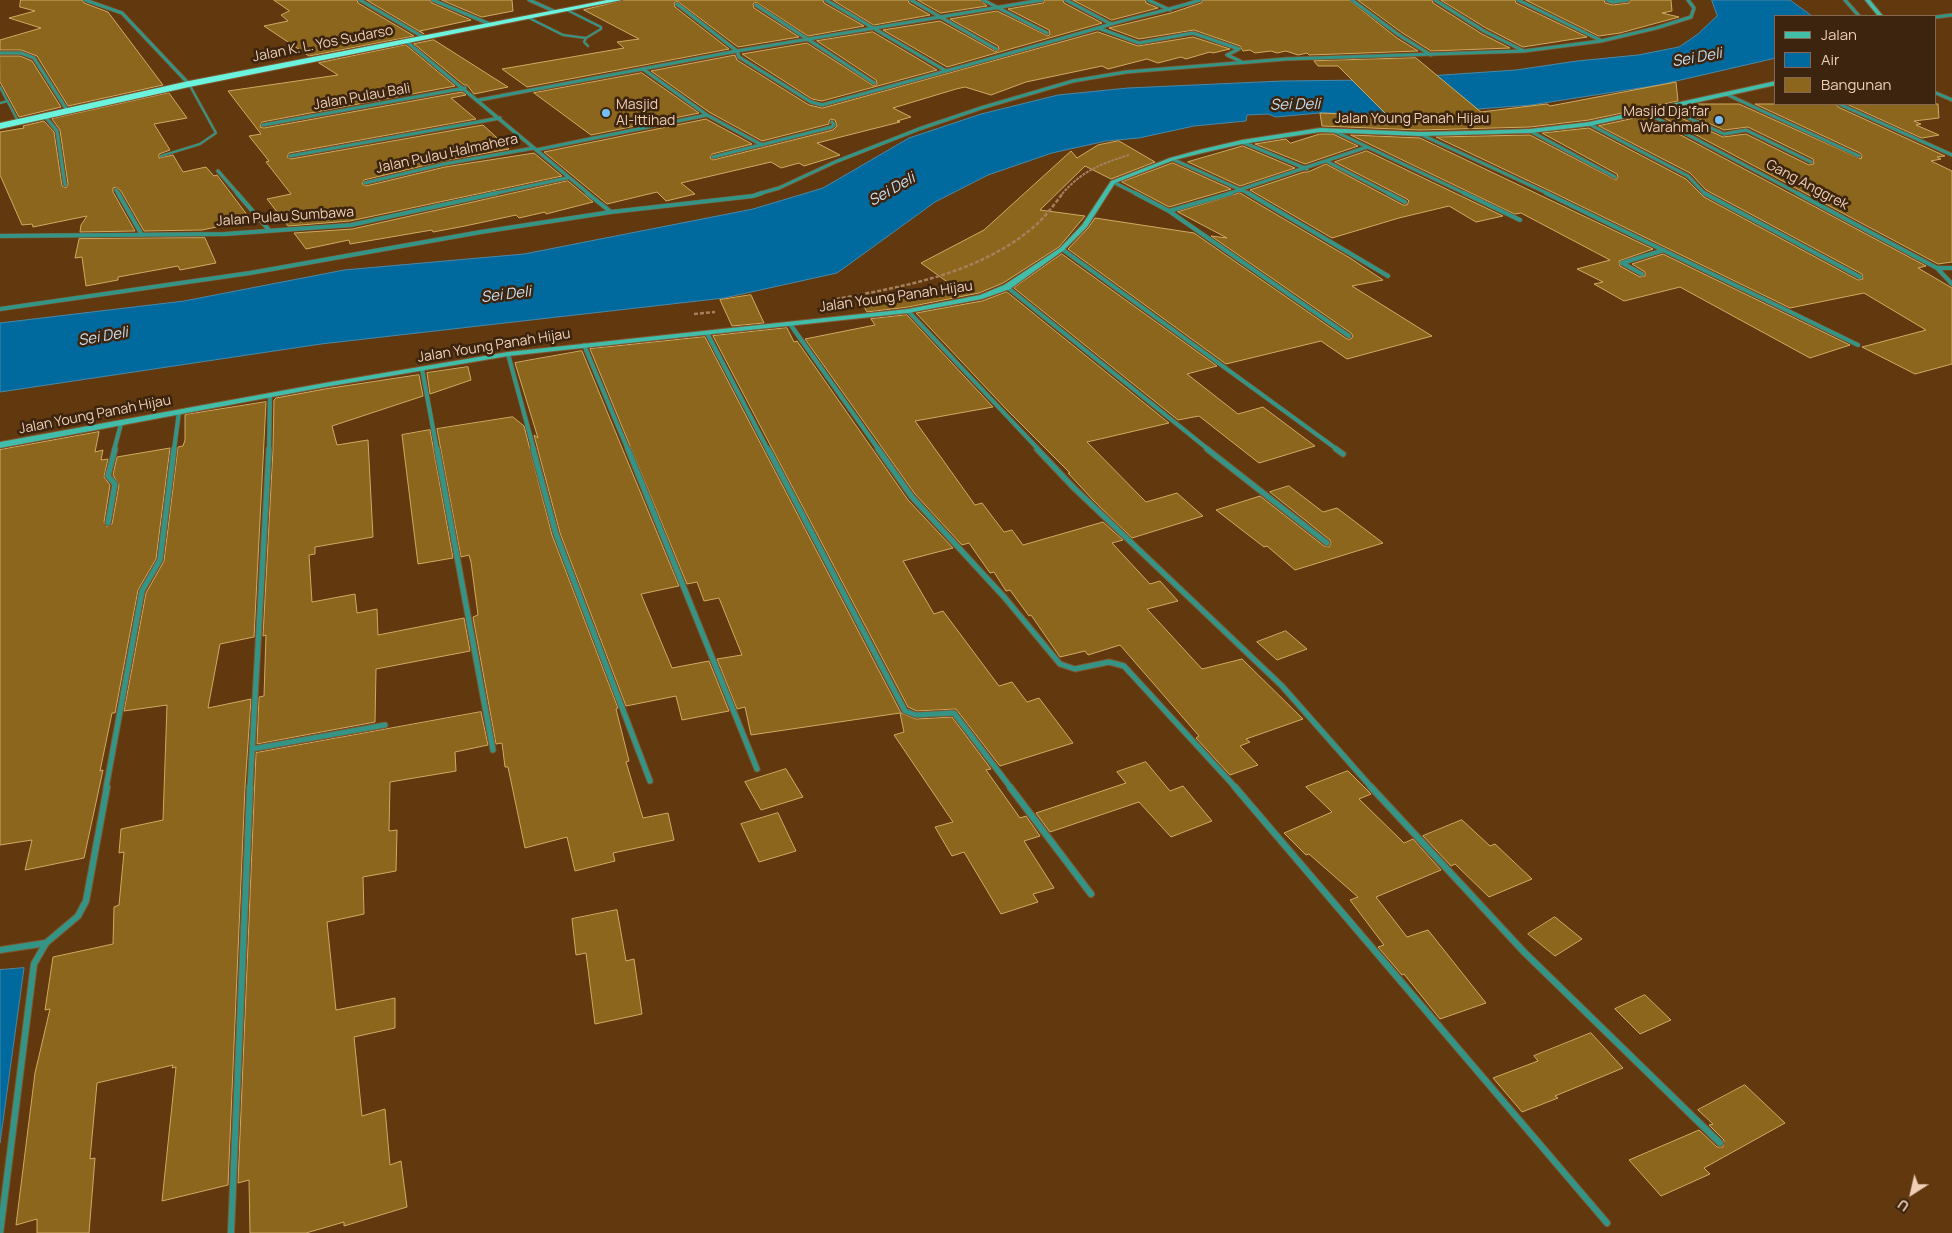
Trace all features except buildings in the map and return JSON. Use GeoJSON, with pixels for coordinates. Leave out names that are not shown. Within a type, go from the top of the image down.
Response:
{"type":"FeatureCollection","features":[{"type":"Feature","properties":{"kind":"highway","name":"Jalan K. L. Yos Sudarso"},"geometry":{"type":"LineString","coordinates":[[0,126],[190,84],[618,0]]}},
{"type":"Feature","properties":{"kind":"street"},"geometry":{"type":"LineString","coordinates":[[85,0],[122,13],[190,84]]}},
{"type":"Feature","properties":{"kind":"street"},"geometry":{"type":"LineString","coordinates":[[360,0],[425,38]]}},
{"type":"Feature","properties":{"kind":"street"},"geometry":{"type":"LineString","coordinates":[[433,0],[492,25]]}},
{"type":"Feature","properties":{"kind":"street"},"geometry":{"type":"LineString","coordinates":[[529,0],[556,12]]}},
{"type":"Feature","properties":{"kind":"street"},"geometry":{"type":"LineString","coordinates":[[826,0],[946,70]]}},
{"type":"Feature","properties":{"kind":"street"},"geometry":{"type":"LineString","coordinates":[[911,0],[996,49]]}},
{"type":"Feature","properties":{"kind":"street"},"geometry":{"type":"LineString","coordinates":[[983,0],[1047,33]]}},
{"type":"Feature","properties":{"kind":"street"},"geometry":{"type":"LineString","coordinates":[[479,100],[736,51],[1042,0]]}},
{"type":"Feature","properties":{"kind":"street"},"geometry":{"type":"LineString","coordinates":[[1066,0],[1111,24]]}},
{"type":"Feature","properties":{"kind":"street"},"geometry":{"type":"LineString","coordinates":[[1148,0],[1170,10]]}},
{"type":"Feature","properties":{"kind":"street"},"geometry":{"type":"LineString","coordinates":[[677,4],[736,51],[739,57],[818,104],[827,104],[1111,24],[1170,10],[1200,0]]}},
{"type":"Feature","properties":{"kind":"street"},"geometry":{"type":"LineString","coordinates":[[1352,0],[1399,35],[1431,55]]}},
{"type":"Feature","properties":{"kind":"street"},"geometry":{"type":"LineString","coordinates":[[1435,0],[1484,31],[1524,51]]}},
{"type":"Feature","properties":{"kind":"street"},"geometry":{"type":"LineString","coordinates":[[1518,0],[1601,40]]}},
{"type":"Feature","properties":{"kind":"street"},"geometry":{"type":"LineString","coordinates":[[1607,0],[1613,2],[1628,0]]}},
{"type":"Feature","properties":{"kind":"street"},"geometry":{"type":"LineString","coordinates":[[0,309],[250,273],[481,232],[611,212],[687,205],[762,193],[779,188],[835,162],[919,129],[1073,81],[1126,72],[1243,62],[1524,51],[1601,40],[1656,28],[1691,17],[1694,12],[1694,6],[1688,0]]}},
{"type":"Feature","properties":{"kind":"street"},"geometry":{"type":"LineString","coordinates":[[1845,0],[1858,15]]}},
{"type":"Feature","properties":{"kind":"street"},"geometry":{"type":"LineString","coordinates":[[1867,0],[1881,15]]}},
{"type":"Feature","properties":{"kind":"street"},"geometry":{"type":"LineString","coordinates":[[756,5],[874,82]]}},
{"type":"Feature","properties":{"kind":"street"},"geometry":{"type":"LineString","coordinates":[[1937,17],[1952,15]]}},
{"type":"Feature","properties":{"kind":"street"},"geometry":{"type":"LineString","coordinates":[[1098,28],[1140,42],[1190,33],[1196,34],[1239,49],[1228,55],[1243,62]]}},
{"type":"Feature","properties":{"kind":"street"},"geometry":{"type":"LineString","coordinates":[[407,42],[465,88],[567,178],[611,212]]}},
{"type":"Feature","properties":{"kind":"street"},"geometry":{"type":"LineString","coordinates":[[0,53],[21,53],[34,58],[67,110]]}},
{"type":"Feature","properties":{"kind":"street"},"geometry":{"type":"LineString","coordinates":[[643,68],[707,115],[762,145]]}},
{"type":"Feature","properties":{"kind":"street","name":"Jalan Young Panah Hijau"},"geometry":{"type":"LineString","coordinates":[[0,445],[508,354],[908,311],[982,297],[1007,287],[1062,249],[1085,226],[1113,182],[1172,159],[1242,142],[1320,130],[1420,134],[1530,131],[1589,124],[1774,82]]}},
{"type":"Feature","properties":{"kind":"street","name":"Jalan Pulau Bali"},"geometry":{"type":"LineString","coordinates":[[263,125],[465,88]]}},
{"type":"Feature","properties":{"kind":"street"},"geometry":{"type":"LineString","coordinates":[[1937,93],[1952,100]]}},
{"type":"Feature","properties":{"kind":"street"},"geometry":{"type":"LineString","coordinates":[[1726,94],[1859,156]]}},
{"type":"Feature","properties":{"kind":"street"},"geometry":{"type":"LineString","coordinates":[[1841,105],[1952,155]]}},
{"type":"Feature","properties":{"kind":"street"},"geometry":{"type":"LineString","coordinates":[[1667,108],[1724,134],[1746,130],[1811,162]]}},
{"type":"Feature","properties":{"kind":"street","name":"Gang Anggrek"},"geometry":{"type":"LineString","coordinates":[[1647,112],[1937,268],[1952,284]]}},
{"type":"Feature","properties":{"kind":"street"},"geometry":{"type":"LineString","coordinates":[[44,115],[56,131],[65,185]]}},
{"type":"Feature","properties":{"kind":"street","name":"Jalan Pulau Halmahera"},"geometry":{"type":"LineString","coordinates":[[365,183],[444,164],[535,149],[707,115]]}},
{"type":"Feature","properties":{"kind":"street"},"geometry":{"type":"LineString","coordinates":[[290,156],[500,118]]}},
{"type":"Feature","properties":{"kind":"street"},"geometry":{"type":"LineString","coordinates":[[713,157],[832,127],[834,125],[832,122]]}},
{"type":"Feature","properties":{"kind":"street"},"geometry":{"type":"LineString","coordinates":[[1589,124],[1688,176],[1706,194],[1860,277]]}},
{"type":"Feature","properties":{"kind":"street"},"geometry":{"type":"LineString","coordinates":[[1334,131],[1520,220]]}},
{"type":"Feature","properties":{"kind":"street"},"geometry":{"type":"LineString","coordinates":[[1530,131],[1615,178]]}},
{"type":"Feature","properties":{"kind":"street"},"geometry":{"type":"LineString","coordinates":[[1420,134],[1858,345]]}},
{"type":"Feature","properties":{"kind":"street"},"geometry":{"type":"LineString","coordinates":[[1242,142],[1307,169]]}},
{"type":"Feature","properties":{"kind":"street"},"geometry":{"type":"LineString","coordinates":[[1169,211],[1243,190],[1367,147]]}},
{"type":"Feature","properties":{"kind":"street"},"geometry":{"type":"LineString","coordinates":[[1172,159],[1243,190],[1388,276]]}},
{"type":"Feature","properties":{"kind":"street"},"geometry":{"type":"LineString","coordinates":[[1328,162],[1405,202]]}},
{"type":"Feature","properties":{"kind":"street"},"geometry":{"type":"LineString","coordinates":[[218,171],[269,230]]}},
{"type":"Feature","properties":{"kind":"street","name":"Jalan Pulau Sumbawa"},"geometry":{"type":"LineString","coordinates":[[0,236],[225,234],[351,225],[567,178]]}},
{"type":"Feature","properties":{"kind":"street"},"geometry":{"type":"LineString","coordinates":[[1113,182],[1169,211],[1349,336]]}},
{"type":"Feature","properties":{"kind":"street"},"geometry":{"type":"LineString","coordinates":[[116,190],[142,235]]}},
{"type":"Feature","properties":{"kind":"street"},"geometry":{"type":"LineString","coordinates":[[1062,249],[1343,454]]}},
{"type":"Feature","properties":{"kind":"street"},"geometry":{"type":"LineString","coordinates":[[1642,274],[1622,262],[1664,250]]}},
{"type":"Feature","properties":{"kind":"street"},"geometry":{"type":"LineString","coordinates":[[1937,268],[1952,268]]}},
{"type":"Feature","properties":{"kind":"street"},"geometry":{"type":"LineString","coordinates":[[1007,287],[1141,397],[1327,543]]}},
{"type":"Feature","properties":{"kind":"street"},"geometry":{"type":"LineString","coordinates":[[908,311],[1074,488],[1282,686],[1339,752],[1524,952],[1720,1143]]}},
{"type":"Feature","properties":{"kind":"street"},"geometry":{"type":"LineString","coordinates":[[790,324],[912,497],[1005,598],[1060,664],[1069,669],[1114,661],[1124,666],[1234,786],[1607,1223]]}},
{"type":"Feature","properties":{"kind":"street"},"geometry":{"type":"LineString","coordinates":[[707,333],[904,711],[910,715],[945,710],[954,713],[1091,894]]}},
{"type":"Feature","properties":{"kind":"street"},"geometry":{"type":"LineString","coordinates":[[584,345],[651,505],[757,769]]}},
{"type":"Feature","properties":{"kind":"street"},"geometry":{"type":"LineString","coordinates":[[508,354],[556,534],[650,781]]}},
{"type":"Feature","properties":{"kind":"street"},"geometry":{"type":"LineString","coordinates":[[422,369],[493,750]]}},
{"type":"Feature","properties":{"kind":"street"},"geometry":{"type":"LineString","coordinates":[[231,1233],[252,749],[270,436],[270,396]]}},
{"type":"Feature","properties":{"kind":"street"},"geometry":{"type":"LineString","coordinates":[[0,1233],[34,964],[46,943],[78,916],[86,901],[142,591],[160,560],[180,412]]}},
{"type":"Feature","properties":{"kind":"street"},"geometry":{"type":"LineString","coordinates":[[108,523],[115,484],[108,476],[121,424]]}},
{"type":"Feature","properties":{"kind":"street"},"geometry":{"type":"LineString","coordinates":[[252,749],[385,725]]}},
{"type":"Feature","properties":{"kind":"street"},"geometry":{"type":"LineString","coordinates":[[0,950],[46,943]]}},
{"type":"Feature","properties":{"kind":"lane"},"geometry":{"type":"LineString","coordinates":[[529,18],[563,34],[586,38],[601,29],[601,27],[567,10]]}},
{"type":"Feature","properties":{"kind":"lane"},"geometry":{"type":"LineString","coordinates":[[586,38],[584,42],[588,46]]}},
{"type":"Feature","properties":{"kind":"lane"},"geometry":{"type":"LineString","coordinates":[[162,156],[202,143],[216,133],[190,84]]}},
{"type":"Feature","properties":{"kind":"lane"},"geometry":{"type":"LineString","coordinates":[[0,87],[18,121]]}},
{"type":"Feature","properties":{"kind":"lane"},"geometry":{"type":"LineString","coordinates":[[0,103],[8,101]]}},
{"type":"Feature","properties":{"kind":"path"},"geometry":{"type":"LineString","coordinates":[[836,299],[937,278],[986,258],[1036,225],[1081,175],[1108,162],[1132,154]]}},
{"type":"Feature","properties":{"kind":"path"},"geometry":{"type":"LineString","coordinates":[[692,314],[721,311]]}},
{"type":"Feature","properties":{"kind":"water","name":"Sei Deli"},"geometry":{"type":"Polygon","coordinates":[[[1712,0],[1790,0],[1811,15],[1774,15],[1774,58],[1659,85],[1531,105],[1412,114],[1319,113],[1276,117],[1268,114],[1247,115],[1246,121],[1194,126],[1139,138],[1106,141],[1052,153],[988,175],[935,202],[837,273],[724,298],[321,344],[0,392],[0,323],[184,301],[344,270],[524,254],[753,209],[823,188],[909,138],[981,114],[1058,95],[1128,88],[1282,81],[1370,80],[1516,70],[1638,55],[1679,47],[1698,34],[1717,16],[1712,0]]]}},
{"type":"Feature","properties":{"kind":"water"},"geometry":{"type":"Polygon","coordinates":[[[24,968],[0,1143],[0,970],[24,968]]]}},
{"type":"Feature","properties":{"kind":"place","name":"Masjid Al-Ittihad"},"geometry":{"type":"Point","coordinates":[606,113]}},
{"type":"Feature","properties":{"kind":"place","name":"Masjid Dja'far Warahmah"},"geometry":{"type":"Point","coordinates":[1719,120]}}]}
